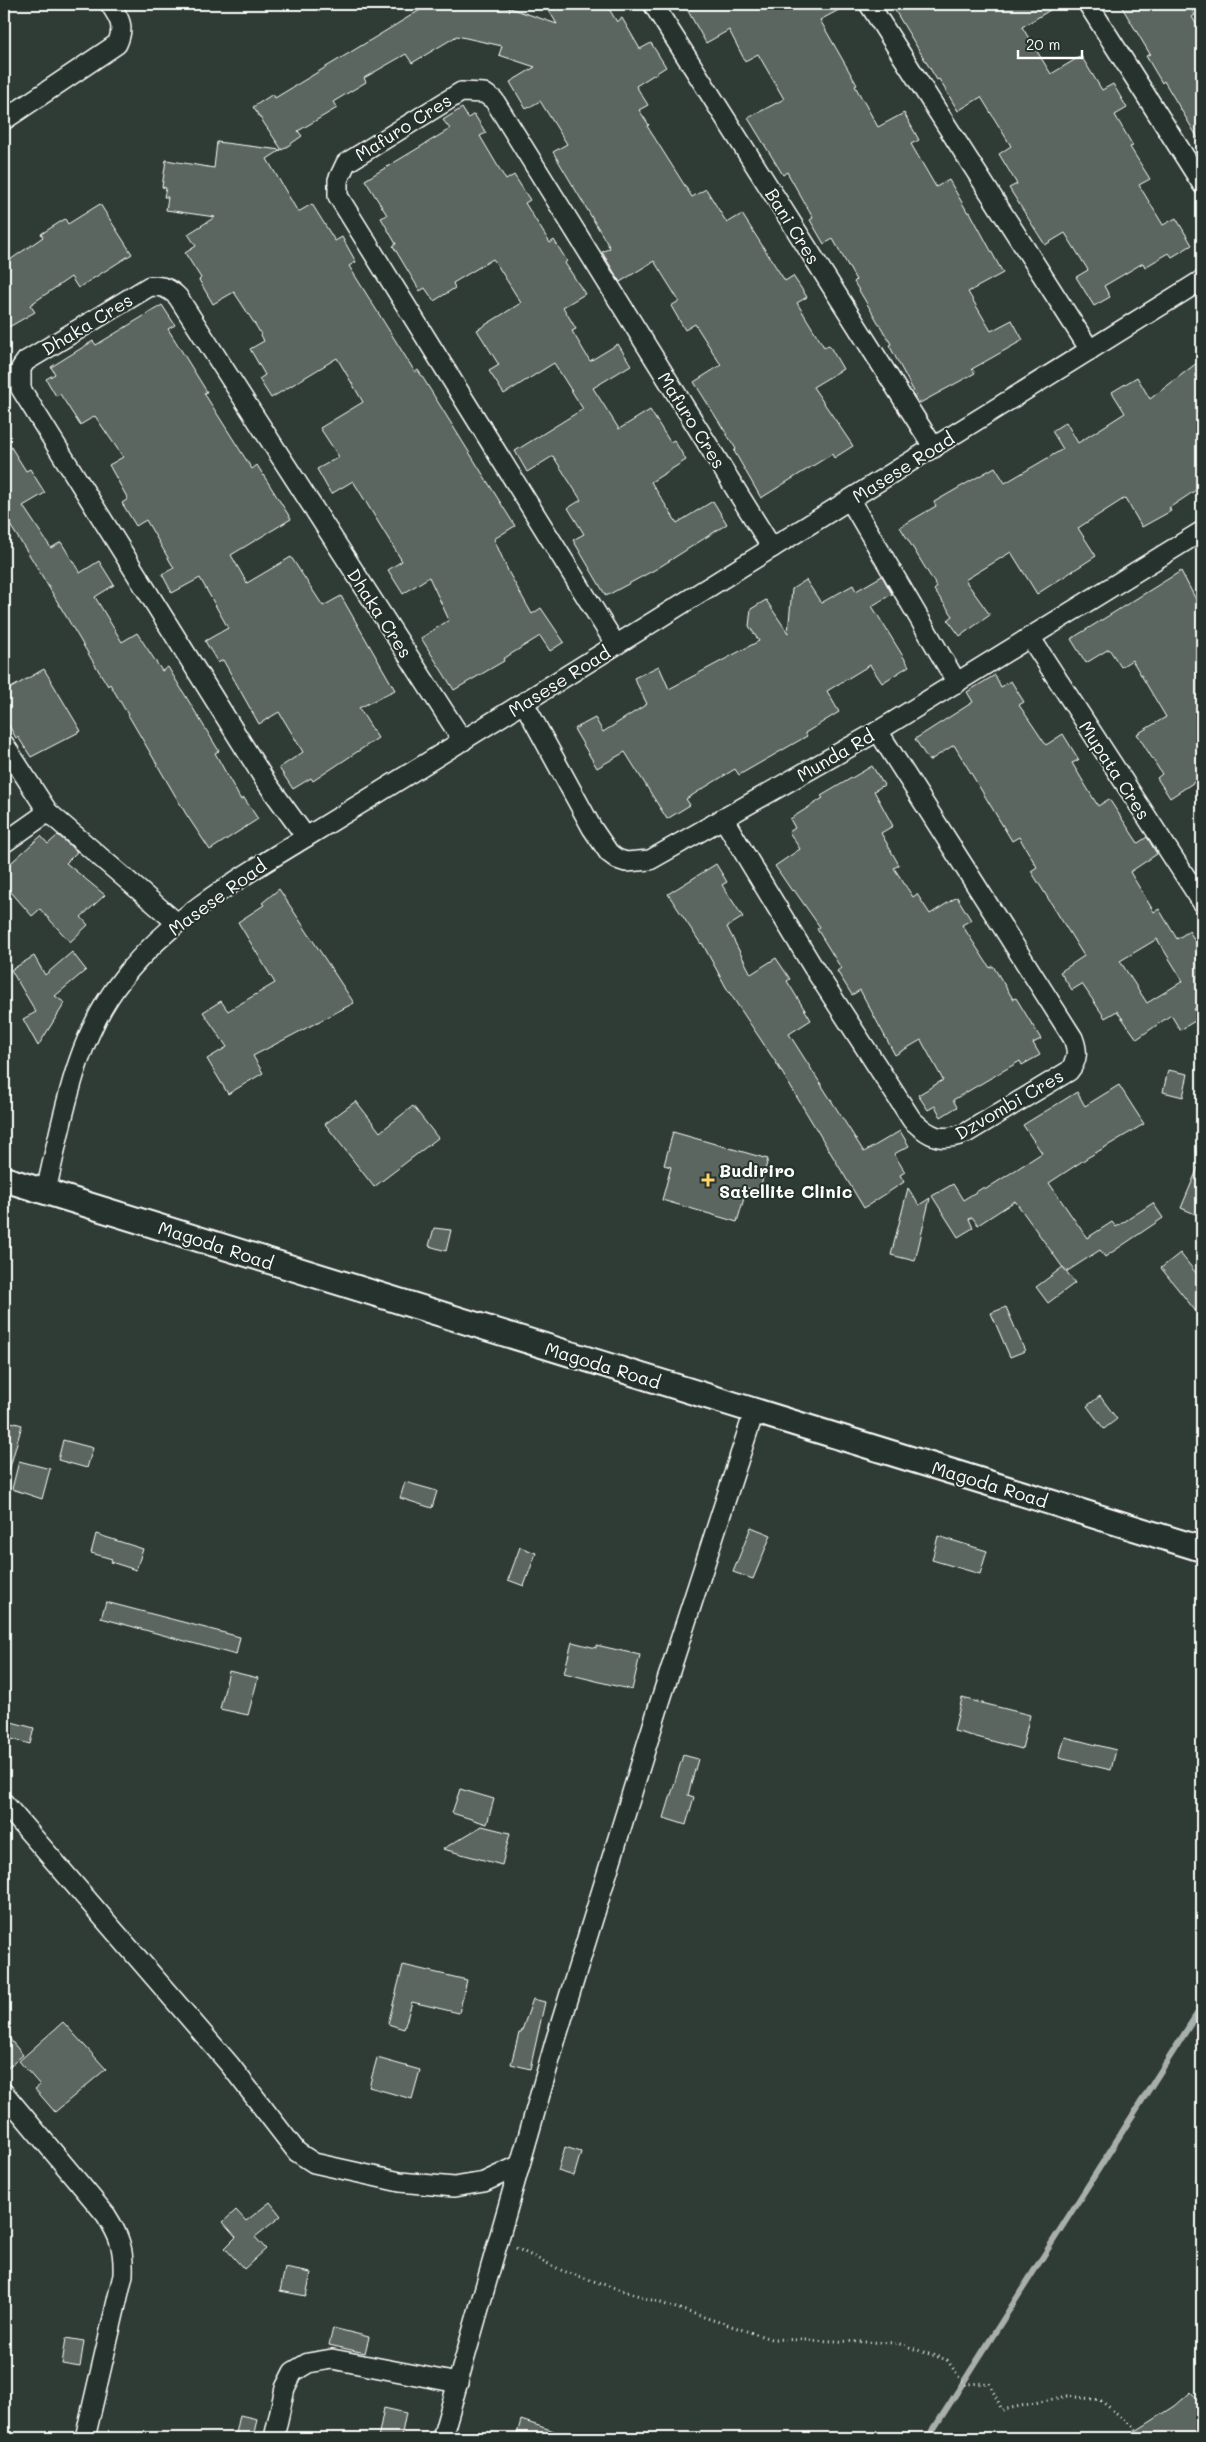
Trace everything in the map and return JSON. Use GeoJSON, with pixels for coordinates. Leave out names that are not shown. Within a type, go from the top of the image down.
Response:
{"type":"FeatureCollection","features":[{"type":"Feature","properties":{"kind":"street"},"geometry":{"type":"LineString","coordinates":[[4,120],[117,44],[122,34],[122,24],[110,4]]}},
{"type":"Feature","properties":{"kind":"street","name":"Bani Cres"},"geometry":{"type":"LineString","coordinates":[[654,4],[934,448]]}},
{"type":"Feature","properties":{"kind":"street"},"geometry":{"type":"LineString","coordinates":[[869,4],[1090,350]]}},
{"type":"Feature","properties":{"kind":"street"},"geometry":{"type":"LineString","coordinates":[[1088,4],[1202,184]]}},
{"type":"Feature","properties":{"kind":"street","name":"Mafuro Cres"},"geometry":{"type":"LineString","coordinates":[[616,645],[338,196],[338,180],[346,163],[354,158],[461,92],[484,93],[494,100],[772,548]]}},
{"type":"Feature","properties":{"kind":"street","name":"Masese Road"},"geometry":{"type":"LineString","coordinates":[[46,1190],[72,1085],[83,1051],[101,1010],[121,980],[147,949],[178,923],[256,867],[463,741],[1202,280]]}},
{"type":"Feature","properties":{"kind":"street","name":"Dhaka Cres"},"geometry":{"type":"LineString","coordinates":[[306,837],[266,782],[21,389],[20,368],[26,361],[150,286],[164,287],[170,290],[178,297],[463,741]]}},
{"type":"Feature","properties":{"kind":"street"},"geometry":{"type":"LineString","coordinates":[[850,500],[957,683]]}},
{"type":"Feature","properties":{"kind":"street","name":"Munda Rd"},"geometry":{"type":"LineString","coordinates":[[524,703],[592,828],[609,852],[617,859],[637,863],[650,860],[878,731],[1030,637],[1200,537]]}},
{"type":"Feature","properties":{"kind":"street","name":"Mupata Cres"},"geometry":{"type":"LineString","coordinates":[[1030,637],[1202,902]]}},
{"type":"Feature","properties":{"kind":"street","name":"Dzvombi Cres"},"geometry":{"type":"LineString","coordinates":[[724,818],[813,967],[912,1120],[936,1138],[951,1139],[966,1133],[1069,1071],[1077,1056],[1077,1048],[1074,1038],[1025,959],[878,731]]}},
{"type":"Feature","properties":{"kind":"street"},"geometry":{"type":"LineString","coordinates":[[4,744],[48,812],[178,923]]}},
{"type":"Feature","properties":{"kind":"street"},"geometry":{"type":"LineString","coordinates":[[4,844],[48,812]]}},
{"type":"Feature","properties":{"kind":"street","name":"Magoda Road"},"geometry":{"type":"LineString","coordinates":[[4,1179],[46,1190],[754,1412],[1202,1549]]}},
{"type":"Feature","properties":{"kind":"street"},"geometry":{"type":"LineString","coordinates":[[442,2438],[555,2042],[660,1702],[754,1412]]}},
{"type":"Feature","properties":{"kind":"street"},"geometry":{"type":"LineString","coordinates":[[4,1804],[230,2066],[298,2152],[314,2163],[400,2182],[454,2188],[484,2182],[520,2165]]}},
{"type":"Feature","properties":{"kind":"street"},"geometry":{"type":"LineString","coordinates":[[4,2093],[106,2215],[117,2232],[124,2253],[123,2275],[85,2438]]}},
{"type":"Feature","properties":{"kind":"street"},"geometry":{"type":"LineString","coordinates":[[274,2438],[285,2388],[292,2372],[308,2363],[332,2359],[458,2383]]}},
{"type":"Feature","properties":{"kind":"path"},"geometry":{"type":"LineString","coordinates":[[499,2240],[563,2271],[771,2340],[898,2343],[947,2360],[964,2384],[989,2383],[1002,2410],[1067,2396],[1100,2400],[1135,2428],[1142,2438]]}},
{"type":"Feature","properties":{"kind":"building"},"geometry":{"type":"Polygon","coordinates":[[[430,4],[498,4],[557,24],[545,4],[606,4],[617,22],[622,18],[640,49],[651,43],[666,67],[636,86],[648,105],[639,110],[649,125],[647,126],[692,197],[706,189],[727,223],[742,214],[785,281],[793,276],[807,297],[797,303],[824,347],[829,345],[843,369],[813,387],[853,446],[834,458],[832,454],[761,498],[734,451],[736,449],[694,382],[721,365],[695,324],[685,330],[671,306],[679,301],[654,261],[620,282],[602,252],[610,248],[553,152],[567,144],[540,101],[526,109],[510,82],[535,67],[499,55],[502,46],[457,36],[412,63],[406,54],[364,78],[366,82],[333,102],[337,108],[298,131],[302,136],[282,150],[253,107],[273,94],[275,98],[430,4]]]}},
{"type":"Feature","properties":{"kind":"building"},"geometry":{"type":"Polygon","coordinates":[[[684,4],[850,4],[820,20],[857,85],[855,86],[878,127],[904,113],[919,140],[911,144],[936,187],[949,180],[968,213],[970,212],[1003,273],[968,292],[991,331],[1012,320],[1023,340],[972,369],[975,373],[920,403],[889,345],[891,344],[854,282],[856,280],[833,239],[824,244],[810,220],[813,218],[787,172],[783,175],[748,118],[784,99],[758,54],[745,61],[729,30],[706,43],[684,4]]]}},
{"type":"Feature","properties":{"kind":"building"},"geometry":{"type":"Polygon","coordinates":[[[891,4],[1060,4],[1022,27],[1051,74],[1081,56],[1102,90],[1113,84],[1127,108],[1115,115],[1133,146],[1130,147],[1150,179],[1139,185],[1163,225],[1176,218],[1192,245],[1172,257],[1169,253],[1145,267],[1143,263],[1104,286],[1110,297],[1094,306],[1076,277],[1088,270],[1065,233],[1045,245],[1009,188],[1017,184],[999,154],[1011,146],[981,97],[958,111],[891,4]]]}},
{"type":"Feature","properties":{"kind":"building"},"geometry":{"type":"Polygon","coordinates":[[[1120,4],[1188,4],[1195,15],[1192,17],[1202,34],[1202,145],[1164,81],[1162,83],[1146,56],[1150,54],[1120,4]]]}},
{"type":"Feature","properties":{"kind":"building"},"geometry":{"type":"Polygon","coordinates":[[[462,108],[468,118],[474,114],[486,133],[480,136],[506,180],[514,175],[530,200],[525,203],[550,243],[554,240],[567,261],[565,263],[585,294],[563,307],[576,329],[572,331],[590,361],[618,344],[631,365],[593,388],[619,429],[650,410],[670,442],[674,440],[686,460],[651,482],[677,523],[713,501],[727,524],[658,568],[606,596],[573,540],[584,534],[568,508],[581,500],[553,456],[527,472],[515,451],[583,409],[554,363],[504,394],[489,371],[499,365],[477,330],[521,303],[496,263],[493,259],[453,283],[455,288],[434,301],[425,288],[420,291],[393,246],[396,244],[381,218],[387,215],[365,180],[450,129],[443,120],[462,108]]]}},
{"type":"Feature","properties":{"kind":"building"},"geometry":{"type":"Polygon","coordinates":[[[217,142],[281,150],[267,159],[298,212],[312,204],[335,241],[342,237],[356,262],[349,266],[415,372],[418,370],[515,526],[494,539],[509,573],[532,614],[541,608],[564,642],[550,651],[540,636],[503,659],[504,661],[454,690],[421,638],[449,620],[429,577],[403,594],[388,570],[402,561],[353,481],[331,494],[317,469],[339,457],[320,428],[363,402],[337,358],[271,398],[259,379],[265,375],[250,349],[264,341],[258,329],[234,292],[213,304],[199,280],[201,278],[185,253],[196,246],[188,234],[215,217],[166,210],[168,197],[164,197],[166,188],[162,187],[166,160],[214,168],[217,142]]]}},
{"type":"Feature","properties":{"kind":"building"},"geometry":{"type":"Polygon","coordinates":[[[100,204],[132,254],[78,288],[71,277],[30,305],[35,312],[9,327],[4,318],[4,264],[43,237],[41,234],[65,219],[68,224],[100,204]]]}},
{"type":"Feature","properties":{"kind":"building"},"geometry":{"type":"Polygon","coordinates":[[[162,305],[175,325],[168,329],[207,392],[204,393],[252,469],[257,465],[291,519],[231,555],[247,583],[291,557],[323,606],[341,596],[395,690],[359,708],[378,738],[313,781],[311,778],[293,789],[279,768],[303,752],[279,712],[259,724],[223,660],[218,663],[205,641],[228,628],[200,578],[172,593],[162,574],[174,568],[146,520],[136,526],[122,503],[128,499],[109,465],[123,457],[95,416],[80,425],[60,394],[56,396],[46,379],[55,374],[51,367],[93,341],[96,345],[162,305]]]}},
{"type":"Feature","properties":{"kind":"building"},"geometry":{"type":"Polygon","coordinates":[[[1202,359],[1202,486],[1169,508],[1171,511],[1142,527],[1125,498],[1078,528],[1096,556],[1037,594],[1011,552],[965,580],[990,615],[960,636],[948,620],[953,616],[934,590],[937,587],[900,527],[936,506],[934,502],[995,467],[1005,483],[1063,449],[1052,431],[1066,422],[1078,443],[1125,413],[1112,392],[1137,377],[1150,399],[1202,359]]]}},
{"type":"Feature","properties":{"kind":"building"},"geometry":{"type":"Polygon","coordinates":[[[4,436],[26,471],[30,469],[45,493],[23,506],[51,548],[61,542],[80,573],[99,561],[114,585],[95,597],[122,642],[137,633],[162,671],[168,667],[219,751],[215,753],[241,800],[244,798],[258,819],[210,850],[186,814],[110,684],[108,686],[4,516],[4,436]]]}},
{"type":"Feature","properties":{"kind":"building"},"geometry":{"type":"Polygon","coordinates":[[[1181,571],[1202,611],[1202,777],[1170,798],[1157,778],[1162,774],[1137,734],[1166,717],[1132,660],[1121,667],[1109,649],[1086,663],[1071,639],[1181,571]]]}},
{"type":"Feature","properties":{"kind":"building"},"geometry":{"type":"Polygon","coordinates":[[[882,576],[892,594],[872,606],[909,666],[882,683],[870,665],[827,691],[839,712],[805,733],[807,736],[739,775],[735,769],[686,799],[690,805],[667,819],[625,752],[597,768],[574,729],[595,718],[603,732],[647,704],[634,678],[659,666],[669,689],[759,641],[749,626],[751,609],[766,600],[788,633],[792,589],[806,580],[821,603],[853,585],[856,591],[882,576]]]}},
{"type":"Feature","properties":{"kind":"building"},"geometry":{"type":"Polygon","coordinates":[[[44,669],[81,731],[31,757],[18,737],[16,738],[4,717],[4,692],[44,669]]]}},
{"type":"Feature","properties":{"kind":"building"},"geometry":{"type":"Polygon","coordinates":[[[995,675],[1001,687],[1011,681],[1024,702],[1019,705],[1046,745],[1063,734],[1079,760],[1072,763],[1098,806],[1109,799],[1138,843],[1147,837],[1157,854],[1130,872],[1154,912],[1159,909],[1177,939],[1189,931],[1202,952],[1202,1010],[1200,1006],[1194,1009],[1200,1018],[1180,1030],[1171,1015],[1137,1039],[1117,1011],[1105,1018],[1082,984],[1072,990],[1060,972],[1084,956],[1031,871],[1037,867],[1019,837],[1012,841],[954,745],[929,761],[915,739],[973,702],[967,692],[995,675]],[[1157,939],[1120,961],[1147,1003],[1183,981],[1157,939]]]}},
{"type":"Feature","properties":{"kind":"building"},"geometry":{"type":"Polygon","coordinates":[[[872,766],[884,785],[874,791],[893,826],[881,833],[899,865],[894,868],[913,897],[917,894],[930,914],[957,897],[971,920],[962,925],[990,968],[993,966],[1013,999],[1016,998],[1041,1039],[1033,1043],[1040,1055],[1022,1065],[1020,1061],[953,1100],[957,1107],[941,1117],[935,1106],[928,1110],[918,1095],[943,1080],[921,1040],[895,1055],[860,990],[852,995],[837,971],[841,968],[817,929],[820,927],[775,866],[800,849],[789,832],[795,828],[790,819],[823,798],[821,796],[872,766]]]}},
{"type":"Feature","properties":{"kind":"building"},"geometry":{"type":"Polygon","coordinates":[[[58,835],[77,852],[66,863],[105,895],[81,917],[88,925],[70,942],[40,909],[32,916],[4,884],[4,869],[41,836],[48,844],[58,835]]]}},
{"type":"Feature","properties":{"kind":"building"},"geometry":{"type":"Polygon","coordinates":[[[716,864],[727,882],[722,885],[743,917],[727,927],[751,974],[776,958],[790,979],[787,981],[811,1020],[789,1034],[864,1152],[900,1131],[909,1146],[894,1154],[905,1172],[900,1175],[904,1182],[864,1208],[775,1061],[727,989],[702,943],[668,894],[716,864]]]}},
{"type":"Feature","properties":{"kind":"building"},"geometry":{"type":"Polygon","coordinates":[[[279,889],[354,1003],[253,1056],[263,1073],[228,1094],[207,1059],[227,1047],[203,1012],[221,1001],[228,1011],[275,983],[238,922],[264,905],[262,903],[279,889]]]}},
{"type":"Feature","properties":{"kind":"building"},"geometry":{"type":"Polygon","coordinates":[[[72,952],[86,970],[55,996],[65,1003],[38,1046],[23,1019],[36,1012],[11,970],[34,956],[45,975],[72,952]]]}},
{"type":"Feature","properties":{"kind":"building"},"geometry":{"type":"Polygon","coordinates":[[[1168,1070],[1188,1074],[1183,1097],[1163,1092],[1168,1070]]]}},
{"type":"Feature","properties":{"kind":"building"},"geometry":{"type":"Polygon","coordinates":[[[1119,1085],[1144,1124],[1049,1183],[1087,1238],[1112,1222],[1116,1227],[1153,1203],[1163,1218],[1105,1257],[1100,1250],[1066,1272],[1015,1201],[978,1225],[972,1217],[969,1219],[973,1228],[958,1237],[932,1196],[953,1184],[963,1200],[984,1187],[986,1189],[1042,1153],[1023,1125],[1077,1092],[1085,1106],[1119,1085]]]}},
{"type":"Feature","properties":{"kind":"building"},"geometry":{"type":"Polygon","coordinates":[[[356,1101],[380,1132],[413,1106],[438,1138],[374,1187],[325,1124],[356,1101]]]}},
{"type":"Feature","properties":{"kind":"building"},"geometry":{"type":"Polygon","coordinates":[[[673,1132],[768,1159],[759,1192],[747,1188],[737,1222],[662,1200],[671,1167],[664,1165],[673,1132]]]}},
{"type":"Feature","properties":{"kind":"building"},"geometry":{"type":"Polygon","coordinates":[[[1202,1158],[1202,1217],[1181,1208],[1202,1158]]]}},
{"type":"Feature","properties":{"kind":"building"},"geometry":{"type":"Polygon","coordinates":[[[908,1188],[919,1205],[930,1198],[915,1261],[891,1255],[908,1188]]]}},
{"type":"Feature","properties":{"kind":"building"},"geometry":{"type":"Polygon","coordinates":[[[434,1228],[451,1230],[446,1251],[429,1246],[434,1228]]]}},
{"type":"Feature","properties":{"kind":"building"},"geometry":{"type":"Polygon","coordinates":[[[1180,1253],[1200,1278],[1196,1281],[1202,1290],[1202,1319],[1161,1268],[1180,1253]]]}},
{"type":"Feature","properties":{"kind":"building"},"geometry":{"type":"Polygon","coordinates":[[[1063,1267],[1075,1283],[1048,1303],[1036,1287],[1063,1267]]]}},
{"type":"Feature","properties":{"kind":"building"},"geometry":{"type":"Polygon","coordinates":[[[1006,1307],[1025,1351],[1010,1357],[991,1313],[1006,1307]]]}},
{"type":"Feature","properties":{"kind":"building"},"geometry":{"type":"Polygon","coordinates":[[[1100,1396],[1117,1419],[1104,1429],[1087,1406],[1100,1396]]]}},
{"type":"Feature","properties":{"kind":"building"},"geometry":{"type":"Polygon","coordinates":[[[4,1420],[22,1425],[9,1471],[4,1470],[4,1420]]]}},
{"type":"Feature","properties":{"kind":"building"},"geometry":{"type":"Polygon","coordinates":[[[63,1440],[93,1448],[87,1468],[58,1460],[63,1440]]]}},
{"type":"Feature","properties":{"kind":"building"},"geometry":{"type":"Polygon","coordinates":[[[19,1461],[50,1469],[42,1499],[12,1489],[19,1461]]]}},
{"type":"Feature","properties":{"kind":"building"},"geometry":{"type":"Polygon","coordinates":[[[405,1482],[437,1491],[432,1508],[400,1498],[405,1482]]]}},
{"type":"Feature","properties":{"kind":"building"},"geometry":{"type":"Polygon","coordinates":[[[751,1527],[771,1535],[753,1579],[733,1572],[751,1527]]]}},
{"type":"Feature","properties":{"kind":"building"},"geometry":{"type":"Polygon","coordinates":[[[96,1534],[143,1549],[136,1570],[111,1562],[112,1559],[91,1553],[96,1534]]]}},
{"type":"Feature","properties":{"kind":"building"},"geometry":{"type":"Polygon","coordinates":[[[938,1536],[987,1551],[980,1574],[932,1560],[938,1536]]]}},
{"type":"Feature","properties":{"kind":"building"},"geometry":{"type":"Polygon","coordinates":[[[520,1547],[536,1553],[524,1586],[508,1580],[520,1547]]]}},
{"type":"Feature","properties":{"kind":"building"},"geometry":{"type":"Polygon","coordinates":[[[106,1602],[240,1637],[236,1655],[101,1618],[106,1602]]]}},
{"type":"Feature","properties":{"kind":"building"},"geometry":{"type":"Polygon","coordinates":[[[572,1642],[596,1648],[596,1645],[640,1655],[632,1690],[564,1673],[572,1642]]]}},
{"type":"Feature","properties":{"kind":"building"},"geometry":{"type":"Polygon","coordinates":[[[229,1671],[258,1678],[248,1715],[220,1709],[229,1671]]]}},
{"type":"Feature","properties":{"kind":"building"},"geometry":{"type":"Polygon","coordinates":[[[962,1698],[1030,1715],[1022,1749],[954,1731],[962,1698]]]}},
{"type":"Feature","properties":{"kind":"building"},"geometry":{"type":"Polygon","coordinates":[[[4,1720],[34,1728],[30,1744],[4,1737],[4,1720]]]}},
{"type":"Feature","properties":{"kind":"building"},"geometry":{"type":"Polygon","coordinates":[[[1065,1737],[1116,1750],[1111,1770],[1059,1758],[1065,1737]]]}},
{"type":"Feature","properties":{"kind":"building"},"geometry":{"type":"Polygon","coordinates":[[[683,1755],[698,1759],[688,1795],[694,1797],[686,1825],[664,1818],[683,1755]]]}},
{"type":"Feature","properties":{"kind":"building"},"geometry":{"type":"Polygon","coordinates":[[[460,1789],[494,1799],[487,1824],[452,1813],[460,1789]]]}},
{"type":"Feature","properties":{"kind":"building"},"geometry":{"type":"Polygon","coordinates":[[[482,1826],[510,1833],[502,1865],[443,1849],[482,1826]]]}},
{"type":"Feature","properties":{"kind":"building"},"geometry":{"type":"Polygon","coordinates":[[[403,1965],[467,1980],[459,2013],[412,2002],[404,2029],[388,2024],[403,1965]]]}},
{"type":"Feature","properties":{"kind":"building"},"geometry":{"type":"Polygon","coordinates":[[[533,1999],[545,2002],[530,2069],[511,2064],[519,2033],[521,2033],[533,1999]]]}},
{"type":"Feature","properties":{"kind":"building"},"geometry":{"type":"Polygon","coordinates":[[[63,2022],[106,2069],[55,2112],[35,2089],[40,2085],[19,2061],[63,2022]]]}},
{"type":"Feature","properties":{"kind":"building"},"geometry":{"type":"Polygon","coordinates":[[[4,2032],[23,2055],[4,2071],[4,2032]]]}},
{"type":"Feature","properties":{"kind":"building"},"geometry":{"type":"Polygon","coordinates":[[[377,2058],[420,2070],[412,2099],[369,2087],[377,2058]]]}},
{"type":"Feature","properties":{"kind":"building"},"geometry":{"type":"Polygon","coordinates":[[[565,2147],[581,2152],[574,2176],[558,2171],[565,2147]]]}},
{"type":"Feature","properties":{"kind":"building"},"geometry":{"type":"Polygon","coordinates":[[[270,2202],[281,2216],[255,2237],[266,2249],[244,2269],[225,2248],[236,2237],[223,2222],[236,2210],[246,2221],[270,2202]]]}},
{"type":"Feature","properties":{"kind":"building"},"geometry":{"type":"Polygon","coordinates":[[[285,2268],[311,2273],[306,2296],[280,2291],[285,2268]]]}},
{"type":"Feature","properties":{"kind":"building"},"geometry":{"type":"Polygon","coordinates":[[[333,2328],[369,2337],[365,2353],[329,2345],[333,2328]]]}},
{"type":"Feature","properties":{"kind":"building"},"geometry":{"type":"Polygon","coordinates":[[[66,2338],[84,2341],[80,2367],[62,2364],[66,2338]]]}},
{"type":"Feature","properties":{"kind":"building"},"geometry":{"type":"Polygon","coordinates":[[[1191,2392],[1202,2405],[1202,2438],[1125,2438],[1175,2406],[1191,2392]]]}},
{"type":"Feature","properties":{"kind":"building"},"geometry":{"type":"Polygon","coordinates":[[[384,2408],[406,2413],[401,2438],[378,2438],[384,2408]]]}},
{"type":"Feature","properties":{"kind":"building"},"geometry":{"type":"Polygon","coordinates":[[[240,2415],[257,2419],[253,2438],[235,2438],[240,2415]]]}},
{"type":"Feature","properties":{"kind":"building"},"geometry":{"type":"Polygon","coordinates":[[[521,2420],[566,2435],[566,2438],[516,2438],[521,2420]]]}},
{"type":"Feature","properties":{"kind":"waterway"},"geometry":{"type":"LineString","coordinates":[[928,2438],[1202,2006]]}},
{"type":"Feature","properties":{"kind":"place","name":"Budiriro Satellite Clinic"},"geometry":{"type":"Point","coordinates":[708,1180]}}]}
